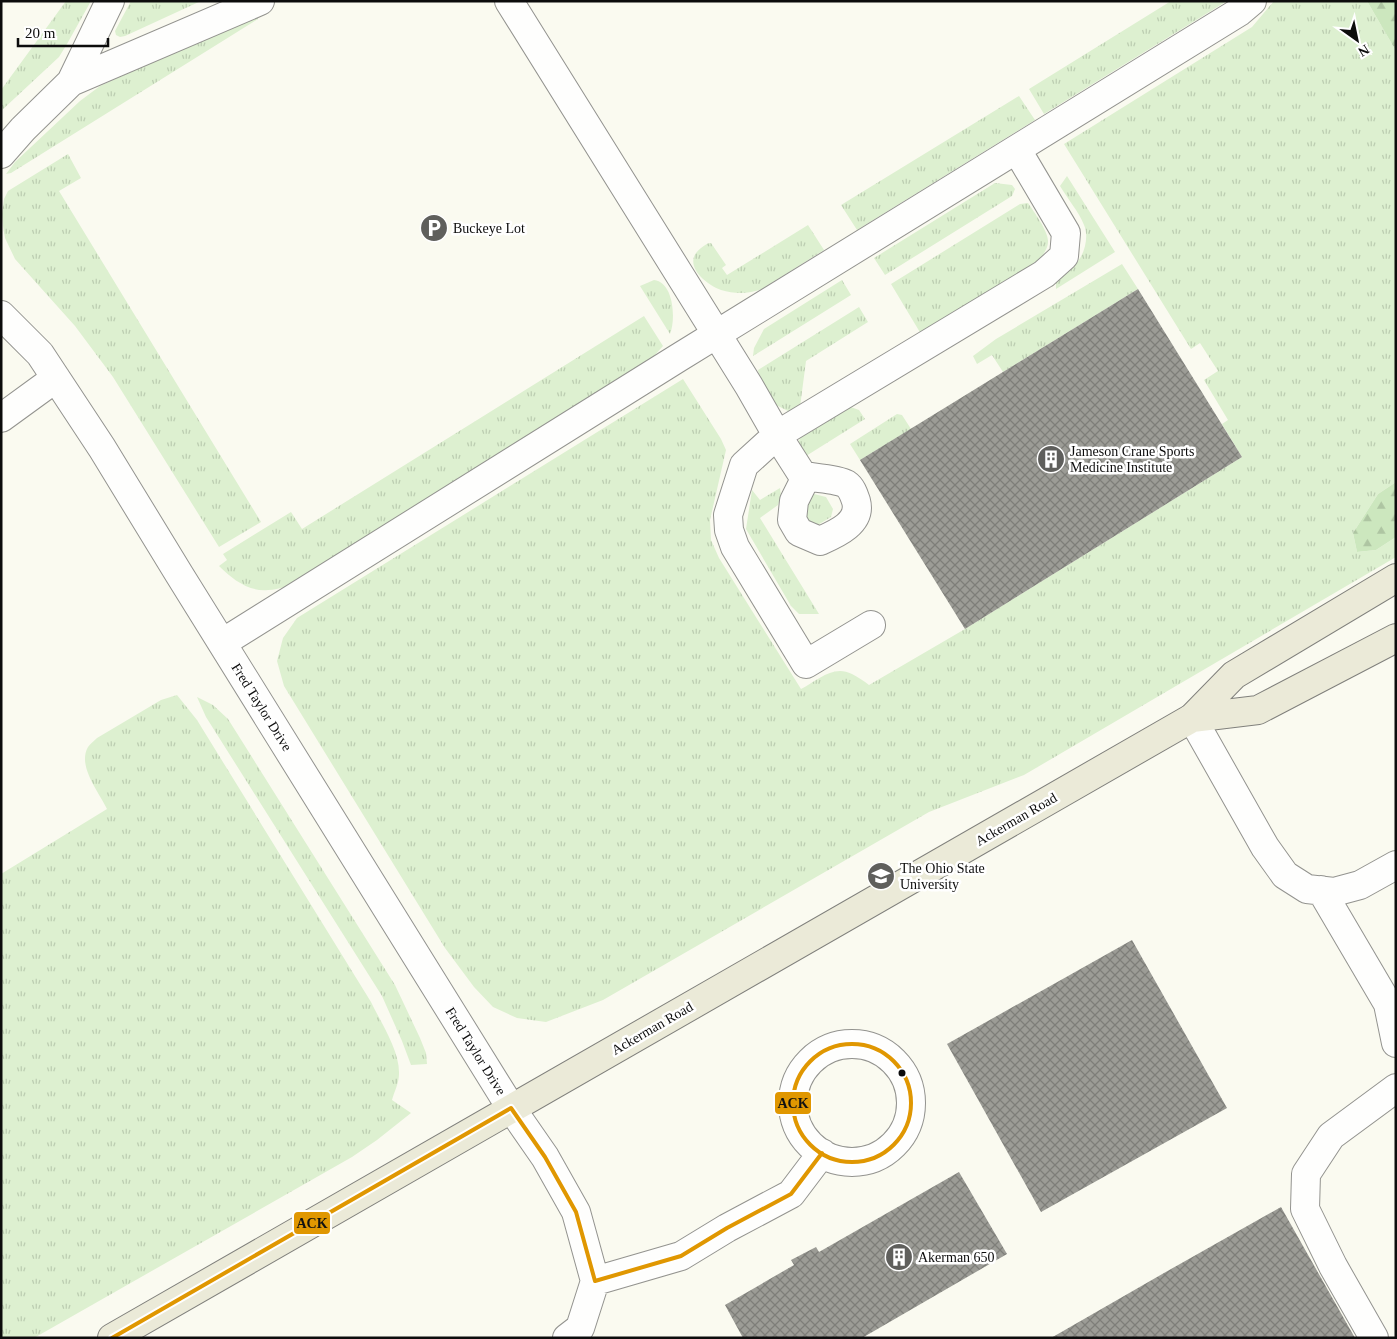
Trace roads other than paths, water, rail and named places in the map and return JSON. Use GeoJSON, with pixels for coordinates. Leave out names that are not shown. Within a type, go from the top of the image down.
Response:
{"type":"FeatureCollection","features":[{"type":"Feature","properties":{"kind":"main road","name":"Ackerman Road"},"geometry":{"type":"LineString","coordinates":[[112,1338],[1192,718],[1234,675],[1396,578]]}},
{"type":"Feature","properties":{"kind":"main road","name":"Ackerman Road"},"geometry":{"type":"LineString","coordinates":[[1192,718],[1258,710],[1396,638]]}},
{"type":"Feature","properties":{"kind":"street"},"geometry":{"type":"LineString","coordinates":[[1,154],[70,82],[110,1]]}},
{"type":"Feature","properties":{"kind":"street"},"geometry":{"type":"LineString","coordinates":[[70,82],[260,1]]}},
{"type":"Feature","properties":{"kind":"street"},"geometry":{"type":"LineString","coordinates":[[509,1],[805,479]]}},
{"type":"Feature","properties":{"kind":"street"},"geometry":{"type":"LineString","coordinates":[[222,644],[716,334],[1239,12],[1252,1]]}},
{"type":"Feature","properties":{"kind":"street"},"geometry":{"type":"LineString","coordinates":[[871,625],[806,664],[735,547],[729,530],[728,515],[744,465],[777,435],[1044,274],[1064,256],[1066,233],[1016,150]]}},
{"type":"Feature","properties":{"kind":"street","name":"Fred Taylor Drive"},"geometry":{"type":"LineString","coordinates":[[1,315],[40,354],[102,448],[511,1108],[545,1157],[576,1212],[595,1281]]}},
{"type":"Feature","properties":{"kind":"street"},"geometry":{"type":"LineString","coordinates":[[1,418],[56,378]]}},
{"type":"Feature","properties":{"kind":"street"},"geometry":{"type":"LineString","coordinates":[[1192,718],[1265,847],[1284,875],[1307,889],[1334,892],[1360,885],[1396,865]]}},
{"type":"Feature","properties":{"kind":"street"},"geometry":{"type":"LineString","coordinates":[[1321,890],[1388,1004],[1396,1043]]}},
{"type":"Feature","properties":{"kind":"street"},"geometry":{"type":"LineString","coordinates":[[854,1044],[874,1048],[891,1058],[904,1074],[910,1094],[910,1114],[904,1131],[892,1146],[876,1156],[858,1161],[839,1160],[822,1153],[807,1142],[798,1126],[793,1108],[794,1089],[802,1070],[816,1056],[835,1046],[854,1044]]}},
{"type":"Feature","properties":{"kind":"street"},"geometry":{"type":"LineString","coordinates":[[1374,1338],[1333,1266],[1305,1209],[1306,1174],[1331,1136],[1396,1088]]}},
{"type":"Feature","properties":{"kind":"street"},"geometry":{"type":"LineString","coordinates":[[567,1338],[580,1328],[595,1281],[681,1256],[727,1228],[791,1194],[822,1153]]}},
{"type":"Feature","properties":{"kind":"place","name":"Buckeye Lot"},"geometry":{"type":"Point","coordinates":[434,228]}},
{"type":"Feature","properties":{"kind":"place","name":"Jameson Crane Sports Medicine Institute"},"geometry":{"type":"Point","coordinates":[1051,459]}},
{"type":"Feature","properties":{"kind":"place","name":"The Ohio State University"},"geometry":{"type":"Point","coordinates":[881,876]}},
{"type":"Feature","properties":{"kind":"place","name":"Akerman 650"},"geometry":{"type":"Point","coordinates":[899,1257]}}]}
